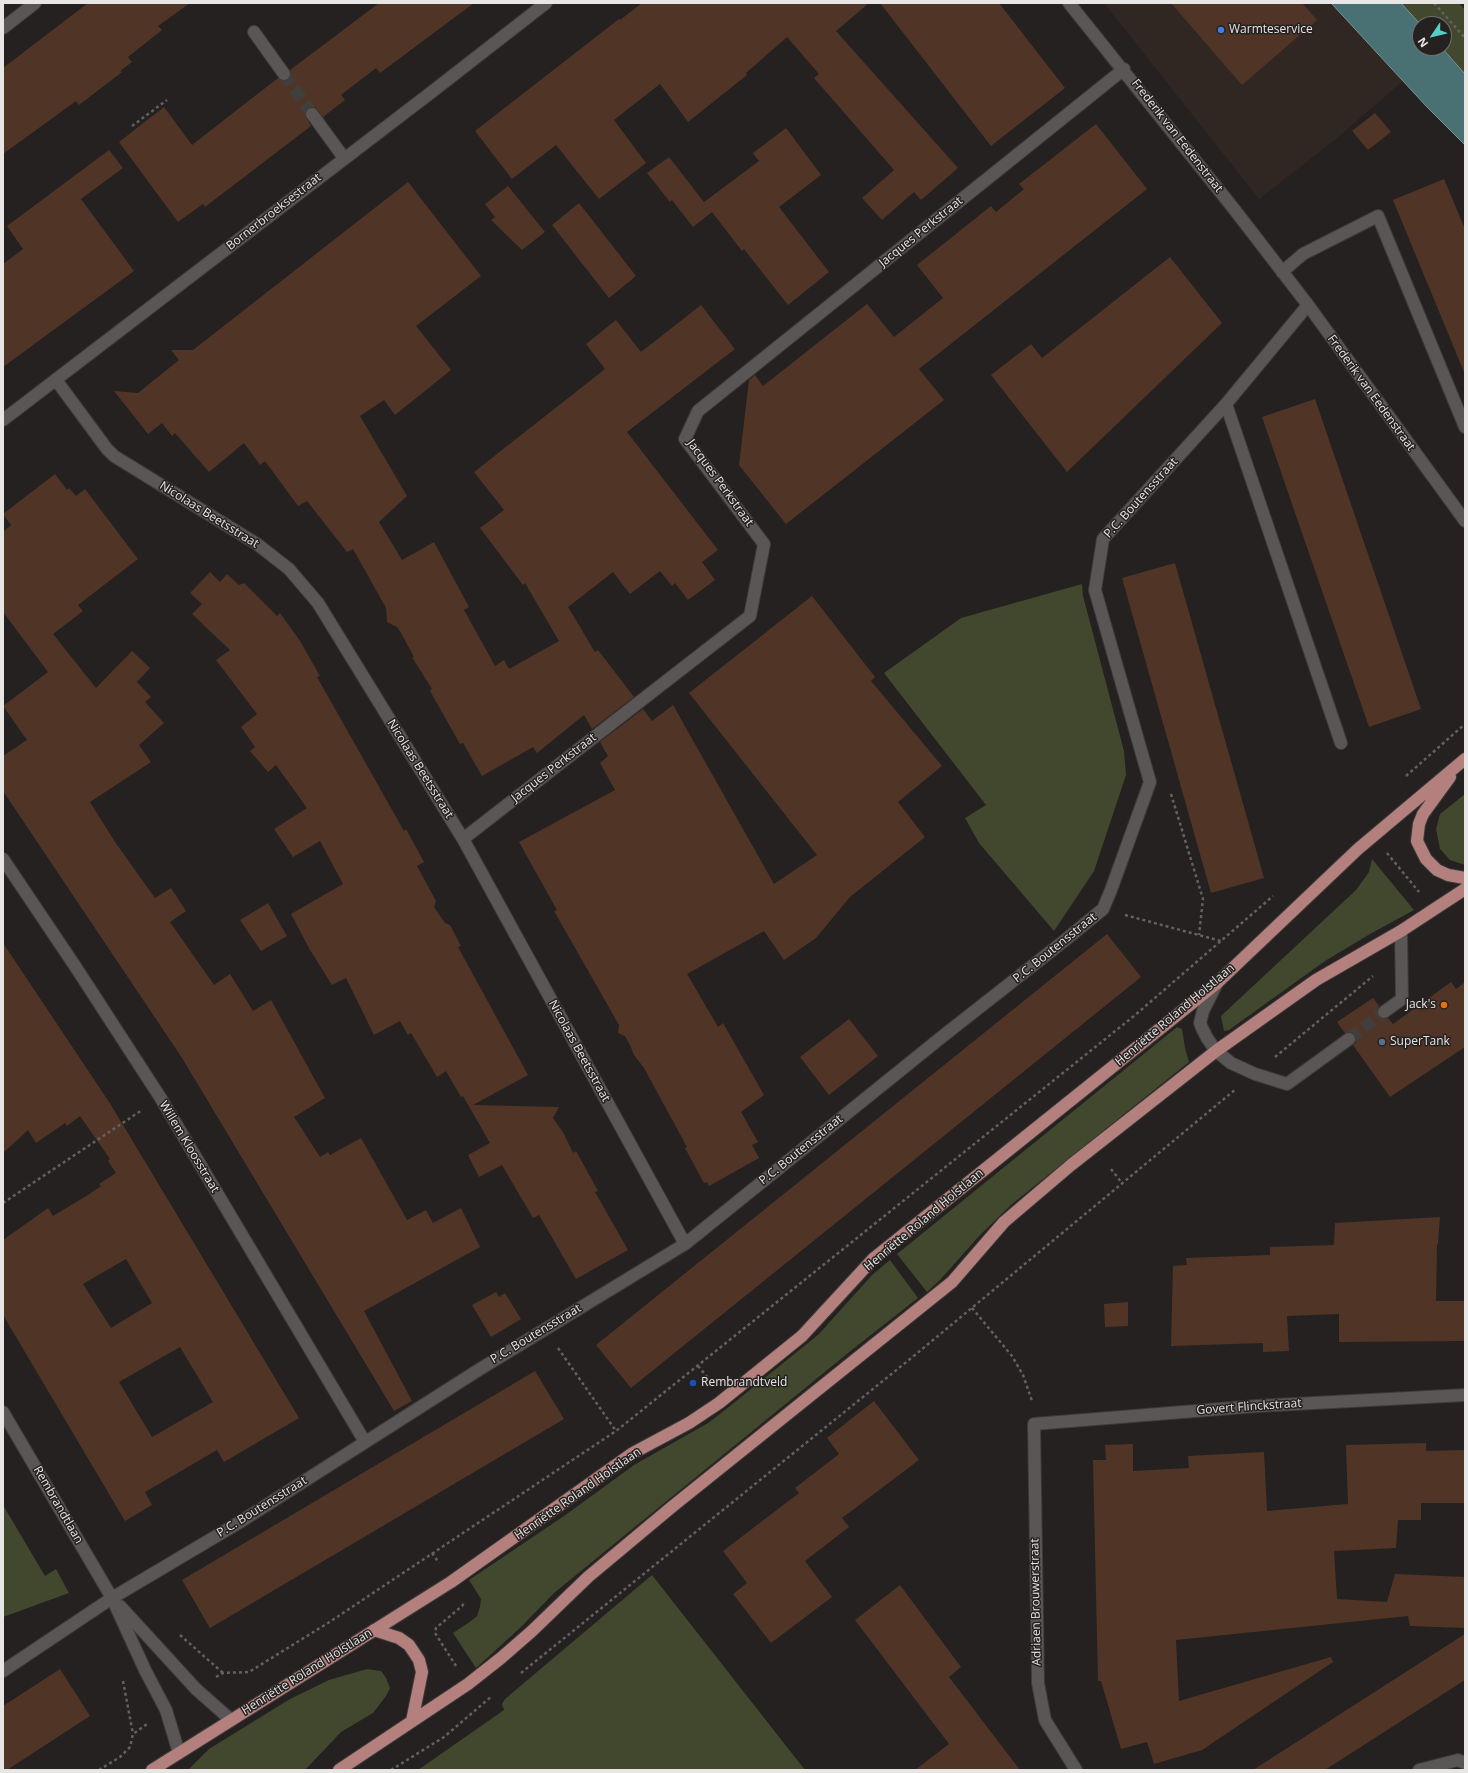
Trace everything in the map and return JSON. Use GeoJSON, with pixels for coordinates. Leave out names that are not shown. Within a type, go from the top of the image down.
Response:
{"type":"FeatureCollection","features":[{"type":"Feature","properties":{"kind":"main road","name":"Henriëtte Roland Holstlaan"},"geometry":{"type":"LineString","coordinates":[[152,1770],[451,1582],[633,1453],[689,1423],[719,1403],[802,1336],[873,1259],[1217,983],[1373,836],[1462,762]]}},
{"type":"Feature","properties":{"kind":"main road"},"geometry":{"type":"LineString","coordinates":[[1462,762],[1423,814],[1417,835],[1420,847],[1426,859],[1432,865],[1448,875],[1465,878]]}},
{"type":"Feature","properties":{"kind":"main road"},"geometry":{"type":"LineString","coordinates":[[339,1770],[468,1684],[532,1631],[612,1556],[952,1282],[1004,1222],[1065,1170],[1216,1051],[1316,980],[1401,931],[1465,890]]}},
{"type":"Feature","properties":{"kind":"main road"},"geometry":{"type":"LineString","coordinates":[[374,1630],[399,1638],[408,1645],[419,1660],[422,1672],[412,1721]]}},
{"type":"Feature","properties":{"kind":"street"},"geometry":{"type":"LineString","coordinates":[[3,28],[35,3]]}},
{"type":"Feature","properties":{"kind":"street","name":"Bornerbroeksestraat"},"geometry":{"type":"LineString","coordinates":[[3,420],[344,158],[433,92],[546,3]]}},
{"type":"Feature","properties":{"kind":"street","name":"Frederik van Eedenstraat"},"geometry":{"type":"LineString","coordinates":[[1069,3],[1124,69],[1282,272],[1463,514]]}},
{"type":"Feature","properties":{"kind":"street"},"geometry":{"type":"LineString","coordinates":[[254,32],[284,74]]}},
{"type":"Feature","properties":{"kind":"street","name":"Jacques Perkstraat"},"geometry":{"type":"LineString","coordinates":[[463,839],[750,616],[764,544],[686,439],[698,410],[1124,69]]}},
{"type":"Feature","properties":{"kind":"street"},"geometry":{"type":"LineString","coordinates":[[312,114],[344,158]]}},
{"type":"Feature","properties":{"kind":"street"},"geometry":{"type":"LineString","coordinates":[[1282,272],[1303,254],[1378,216],[1465,427]]}},
{"type":"Feature","properties":{"kind":"street","name":"P.C. Boutensstraat"},"geometry":{"type":"LineString","coordinates":[[3,1672],[112,1598],[240,1522],[545,1329],[685,1244],[1103,909],[1150,782],[1095,590],[1103,539],[1226,404],[1308,306]]}},
{"type":"Feature","properties":{"kind":"street","name":"Nicolaas Beetsstraat"},"geometry":{"type":"LineString","coordinates":[[56,380],[107,449],[114,456],[257,544],[289,569],[318,603],[463,839],[685,1244]]}},
{"type":"Feature","properties":{"kind":"street"},"geometry":{"type":"LineString","coordinates":[[1226,404],[1342,743]]}},
{"type":"Feature","properties":{"kind":"street","name":"Willem Kloosstraat"},"geometry":{"type":"LineString","coordinates":[[3,858],[160,1097],[365,1442]]}},
{"type":"Feature","properties":{"kind":"street"},"geometry":{"type":"LineString","coordinates":[[1384,1012],[1402,1000],[1401,931]]}},
{"type":"Feature","properties":{"kind":"street"},"geometry":{"type":"LineString","coordinates":[[1217,983],[1203,1011],[1200,1023],[1207,1038],[1216,1051],[1231,1063],[1254,1074],[1287,1084],[1349,1038]]}},
{"type":"Feature","properties":{"kind":"street","name":"Govert Flinckstraat"},"geometry":{"type":"LineString","coordinates":[[1034,1424],[1257,1406],[1465,1395]]}},
{"type":"Feature","properties":{"kind":"street","name":"Rembrandtlaan"},"geometry":{"type":"LineString","coordinates":[[3,1412],[112,1598],[145,1670],[166,1710],[180,1753]]}},
{"type":"Feature","properties":{"kind":"street","name":"Adriaen Brouwerstraat"},"geometry":{"type":"LineString","coordinates":[[1034,1424],[1038,1683],[1045,1720],[1076,1770]]}},
{"type":"Feature","properties":{"kind":"street","name":"Rembrandtlaan"},"geometry":{"type":"LineString","coordinates":[[112,1598],[196,1689],[231,1720]]}},
{"type":"Feature","properties":{"kind":"street"},"geometry":{"type":"LineString","coordinates":[[1419,1770],[1458,1760],[1465,1763]]}},
{"type":"Feature","properties":{"kind":"path"},"geometry":{"type":"LineString","coordinates":[[1434,3],[1465,38]]}},
{"type":"Feature","properties":{"kind":"path"},"geometry":{"type":"LineString","coordinates":[[132,126],[167,100]]}},
{"type":"Feature","properties":{"kind":"path"},"geometry":{"type":"LineString","coordinates":[[1406,777],[1465,724]]}},
{"type":"Feature","properties":{"kind":"path"},"geometry":{"type":"LineString","coordinates":[[1373,836],[1434,911]]}},
{"type":"Feature","properties":{"kind":"path"},"geometry":{"type":"LineString","coordinates":[[265,1662],[328,1623],[616,1432],[1134,1016],[1277,892]]}},
{"type":"Feature","properties":{"kind":"path"},"geometry":{"type":"LineString","coordinates":[[1103,909],[1222,941]]}},
{"type":"Feature","properties":{"kind":"path"},"geometry":{"type":"LineString","coordinates":[[520,1674],[972,1308],[1372,976],[1402,958]]}},
{"type":"Feature","properties":{"kind":"path"},"geometry":{"type":"LineString","coordinates":[[3,1203],[160,1097]]}},
{"type":"Feature","properties":{"kind":"path"},"geometry":{"type":"LineString","coordinates":[[1111,1169],[1122,1184]]}},
{"type":"Feature","properties":{"kind":"path"},"geometry":{"type":"LineString","coordinates":[[972,1308],[1012,1356],[1022,1375],[1033,1404],[1034,1424]]}},
{"type":"Feature","properties":{"kind":"path"},"geometry":{"type":"LineString","coordinates":[[545,1329],[616,1432]]}},
{"type":"Feature","properties":{"kind":"path"},"geometry":{"type":"LineString","coordinates":[[698,1366],[709,1379]]}},
{"type":"Feature","properties":{"kind":"path"},"geometry":{"type":"LineString","coordinates":[[432,1553],[464,1603],[458,1610],[436,1628],[435,1633],[481,1706]]}},
{"type":"Feature","properties":{"kind":"path"},"geometry":{"type":"LineString","coordinates":[[391,1770],[444,1737],[498,1692]]}},
{"type":"Feature","properties":{"kind":"shaded area"},"geometry":{"type":"Polygon","coordinates":[[[1104,3],[1331,3],[1403,81],[1336,139],[1259,199],[1104,3]]]}},
{"type":"Feature","properties":{"kind":"green space"},"geometry":{"type":"Polygon","coordinates":[[[1401,3],[1459,3],[1465,10],[1465,74],[1449,56],[1452,56],[1452,16],[1413,16],[1401,3]]]}},
{"type":"Feature","properties":{"kind":"green space"},"geometry":{"type":"Polygon","coordinates":[[[1082,584],[1083,596],[1124,751],[1126,775],[1094,871],[1054,931],[979,843],[965,818],[986,805],[884,673],[961,618],[1082,584]]]}},
{"type":"Feature","properties":{"kind":"green space"},"geometry":{"type":"Polygon","coordinates":[[[1465,794],[1465,865],[1450,860],[1440,849],[1436,829],[1440,814],[1465,794]]]}},
{"type":"Feature","properties":{"kind":"green space"},"geometry":{"type":"Polygon","coordinates":[[[1372,859],[1414,910],[1325,961],[1229,1030],[1224,1031],[1221,1016],[1356,890],[1369,872],[1372,859]]]}},
{"type":"Feature","properties":{"kind":"green space"},"geometry":{"type":"Polygon","coordinates":[[[1177,1027],[1182,1029],[1189,1062],[1012,1204],[980,1235],[940,1280],[927,1292],[897,1254],[1177,1027]]]}},
{"type":"Feature","properties":{"kind":"green space"},"geometry":{"type":"Polygon","coordinates":[[[890,1260],[918,1298],[853,1349],[554,1593],[521,1627],[476,1668],[453,1633],[477,1616],[480,1607],[481,1599],[469,1580],[564,1516],[634,1465],[708,1423],[819,1334],[872,1275],[890,1260]]]}},
{"type":"Feature","properties":{"kind":"green space"},"geometry":{"type":"Polygon","coordinates":[[[3,1505],[45,1576],[56,1569],[69,1593],[3,1617],[3,1505]]]}},
{"type":"Feature","properties":{"kind":"green space"},"geometry":{"type":"Polygon","coordinates":[[[652,1575],[805,1770],[418,1770],[504,1710],[502,1704],[505,1699],[652,1575]]]}},
{"type":"Feature","properties":{"kind":"green space"},"geometry":{"type":"Polygon","coordinates":[[[367,1669],[381,1671],[386,1678],[390,1688],[386,1696],[373,1713],[341,1732],[305,1770],[188,1770],[209,1749],[290,1699],[329,1680],[367,1669]]]}},
{"type":"Feature","properties":{"kind":"water"},"geometry":{"type":"Polygon","coordinates":[[[1331,3],[1401,3],[1413,16],[1412,56],[1449,56],[1465,74],[1465,145],[1427,107],[1331,3]]]}},
{"type":"Feature","properties":{"kind":"building"},"geometry":{"type":"Polygon","coordinates":[[[88,3],[190,3],[158,26],[162,30],[128,57],[132,62],[120,71],[122,72],[79,105],[76,101],[3,154],[3,68],[88,3]]]}},
{"type":"Feature","properties":{"kind":"building"},"geometry":{"type":"Polygon","coordinates":[[[379,3],[474,3],[380,73],[376,68],[341,95],[345,100],[323,117],[315,107],[307,108],[305,115],[311,126],[205,207],[203,204],[178,222],[119,142],[164,107],[192,145],[278,78],[284,81],[289,80],[291,74],[290,70],[379,3]]]}},
{"type":"Feature","properties":{"kind":"building"},"geometry":{"type":"Polygon","coordinates":[[[642,3],[869,3],[836,31],[958,168],[921,200],[914,192],[882,220],[862,198],[894,170],[814,78],[819,74],[787,37],[746,73],[747,75],[688,122],[660,84],[614,120],[646,163],[599,199],[556,145],[512,179],[475,131],[619,19],[620,20],[642,3]]]}},
{"type":"Feature","properties":{"kind":"building"},"geometry":{"type":"Polygon","coordinates":[[[880,3],[999,3],[1065,88],[991,146],[880,3]]]}},
{"type":"Feature","properties":{"kind":"building"},"geometry":{"type":"Polygon","coordinates":[[[1171,3],[1302,3],[1317,20],[1242,85],[1171,3]]]}},
{"type":"Feature","properties":{"kind":"building"},"geometry":{"type":"Polygon","coordinates":[[[1375,113],[1391,132],[1368,150],[1352,131],[1375,113]]]}},
{"type":"Feature","properties":{"kind":"building"},"geometry":{"type":"Polygon","coordinates":[[[1096,124],[1147,189],[919,369],[944,400],[786,524],[739,465],[749,380],[755,375],[763,386],[867,304],[894,337],[943,298],[917,265],[991,206],[996,212],[1024,189],[1019,184],[1096,124]]]}},
{"type":"Feature","properties":{"kind":"building"},"geometry":{"type":"Polygon","coordinates":[[[786,128],[821,175],[779,207],[829,272],[788,305],[744,249],[742,251],[712,212],[693,227],[672,200],[670,202],[647,173],[669,157],[704,202],[759,161],[753,153],[786,128]]]}},
{"type":"Feature","properties":{"kind":"building"},"geometry":{"type":"Polygon","coordinates":[[[109,150],[123,168],[81,199],[134,271],[3,367],[3,264],[23,249],[7,226],[109,150]]]}},
{"type":"Feature","properties":{"kind":"building"},"geometry":{"type":"Polygon","coordinates":[[[1444,179],[1465,229],[1464,372],[1393,200],[1444,179]]]}},
{"type":"Feature","properties":{"kind":"building"},"geometry":{"type":"Polygon","coordinates":[[[408,182],[481,276],[416,326],[451,370],[395,415],[384,400],[360,416],[407,496],[379,522],[402,560],[434,542],[469,607],[464,610],[495,666],[504,660],[509,669],[559,641],[525,583],[523,585],[480,528],[504,510],[474,472],[605,369],[586,344],[616,320],[641,352],[701,305],[735,349],[627,432],[718,550],[702,562],[715,580],[688,600],[675,583],[672,586],[660,571],[630,594],[613,572],[568,607],[595,652],[598,650],[634,697],[592,729],[584,715],[537,753],[533,747],[482,776],[463,743],[460,744],[430,691],[432,689],[412,657],[414,657],[401,633],[397,627],[387,622],[386,608],[353,549],[347,552],[307,501],[298,506],[265,461],[260,465],[244,443],[209,472],[175,433],[172,436],[162,423],[148,434],[114,391],[138,393],[179,360],[171,350],[193,350],[408,182]]]}},
{"type":"Feature","properties":{"kind":"building"},"geometry":{"type":"Polygon","coordinates":[[[508,186],[545,232],[522,250],[491,220],[495,217],[485,204],[508,186]]]}},
{"type":"Feature","properties":{"kind":"building"},"geometry":{"type":"Polygon","coordinates":[[[579,203],[636,276],[609,298],[552,225],[579,203]]]}},
{"type":"Feature","properties":{"kind":"building"},"geometry":{"type":"Polygon","coordinates":[[[1170,257],[1222,323],[1067,472],[991,375],[1031,344],[1042,358],[1170,257]]]}},
{"type":"Feature","properties":{"kind":"building"},"geometry":{"type":"Polygon","coordinates":[[[1315,399],[1421,709],[1369,727],[1262,417],[1315,399]]]}},
{"type":"Feature","properties":{"kind":"building"},"geometry":{"type":"Polygon","coordinates":[[[55,474],[67,490],[69,488],[76,496],[85,489],[138,559],[78,605],[83,611],[53,634],[96,688],[132,651],[150,668],[137,682],[151,697],[145,702],[164,723],[139,745],[151,762],[90,802],[115,842],[155,898],[171,888],[186,911],[170,922],[214,985],[230,974],[253,1011],[271,1000],[325,1098],[294,1117],[320,1157],[328,1152],[330,1155],[361,1138],[407,1220],[426,1210],[433,1223],[461,1208],[480,1247],[364,1311],[412,1401],[394,1411],[182,1058],[3,791],[3,756],[27,740],[3,706],[48,672],[3,612],[3,532],[11,525],[3,514],[55,474]]]}},
{"type":"Feature","properties":{"kind":"building"},"geometry":{"type":"Polygon","coordinates":[[[1175,563],[1264,878],[1211,893],[1122,578],[1175,563]]]}},
{"type":"Feature","properties":{"kind":"building"},"geometry":{"type":"Polygon","coordinates":[[[210,572],[220,582],[227,574],[239,585],[244,583],[277,616],[280,613],[300,641],[320,676],[317,677],[404,831],[406,829],[424,862],[417,866],[436,901],[434,907],[445,923],[450,925],[461,946],[458,947],[528,1075],[473,1105],[559,1107],[553,1118],[564,1134],[573,1153],[576,1151],[598,1191],[595,1192],[628,1250],[576,1279],[539,1215],[533,1218],[502,1165],[479,1177],[468,1155],[490,1143],[463,1096],[461,1097],[446,1071],[437,1077],[411,1033],[408,1035],[400,1021],[374,1035],[346,978],[332,985],[310,950],[291,914],[343,884],[320,841],[293,857],[274,829],[307,808],[276,765],[268,772],[250,751],[255,747],[241,727],[257,714],[216,660],[230,650],[192,614],[202,604],[190,593],[210,572]]]}},
{"type":"Feature","properties":{"kind":"building"},"geometry":{"type":"Polygon","coordinates":[[[812,596],[875,677],[871,681],[942,766],[898,802],[925,837],[850,897],[816,938],[784,960],[764,931],[687,974],[718,1027],[723,1023],[764,1095],[741,1112],[758,1142],[752,1145],[759,1158],[709,1186],[707,1182],[704,1183],[685,1148],[687,1147],[644,1068],[634,1055],[625,1036],[618,1033],[619,1025],[554,911],[557,910],[519,842],[615,790],[600,763],[608,756],[600,742],[643,709],[652,721],[673,705],[774,884],[817,855],[689,693],[812,596]]]}},
{"type":"Feature","properties":{"kind":"building"},"geometry":{"type":"Polygon","coordinates":[[[268,903],[287,936],[261,951],[240,920],[268,903]]]}},
{"type":"Feature","properties":{"kind":"building"},"geometry":{"type":"Polygon","coordinates":[[[1107,934],[1141,977],[631,1388],[596,1345],[1107,934]]]}},
{"type":"Feature","properties":{"kind":"building"},"geometry":{"type":"Polygon","coordinates":[[[3,943],[111,1105],[299,1418],[224,1462],[217,1450],[145,1492],[152,1505],[125,1521],[3,1315],[3,1240],[48,1208],[53,1216],[88,1195],[101,1186],[99,1184],[116,1173],[108,1161],[110,1159],[80,1116],[67,1126],[65,1123],[36,1143],[28,1130],[3,1153],[3,943]],[[126,1259],[83,1284],[111,1328],[152,1303],[126,1259]],[[180,1347],[119,1382],[152,1437],[213,1402],[180,1347]]]}},
{"type":"Feature","properties":{"kind":"building"},"geometry":{"type":"Polygon","coordinates":[[[1451,982],[1456,989],[1465,982],[1465,1047],[1390,1097],[1353,1045],[1356,1042],[1355,1035],[1352,1032],[1345,1033],[1337,1022],[1373,998],[1379,1006],[1377,1012],[1378,1017],[1384,1019],[1388,1018],[1393,1024],[1451,982]]]}},
{"type":"Feature","properties":{"kind":"building"},"geometry":{"type":"Polygon","coordinates":[[[849,1019],[878,1056],[829,1095],[800,1057],[849,1019]]]}},
{"type":"Feature","properties":{"kind":"building"},"geometry":{"type":"Polygon","coordinates":[[[1440,1217],[1437,1244],[1436,1301],[1465,1301],[1465,1341],[1339,1342],[1339,1314],[1287,1316],[1289,1351],[1263,1352],[1263,1343],[1171,1346],[1173,1266],[1187,1265],[1186,1258],[1270,1255],[1270,1247],[1334,1245],[1335,1223],[1440,1217]]]}},
{"type":"Feature","properties":{"kind":"building"},"geometry":{"type":"Polygon","coordinates":[[[496,1292],[499,1297],[505,1293],[521,1319],[491,1337],[472,1305],[496,1292]]]}},
{"type":"Feature","properties":{"kind":"building"},"geometry":{"type":"Polygon","coordinates":[[[1128,1302],[1128,1326],[1105,1327],[1104,1304],[1128,1302]]]}},
{"type":"Feature","properties":{"kind":"building"},"geometry":{"type":"Polygon","coordinates":[[[535,1371],[564,1419],[210,1628],[182,1580],[535,1371]]]}},
{"type":"Feature","properties":{"kind":"building"},"geometry":{"type":"Polygon","coordinates":[[[874,1401],[919,1460],[842,1518],[849,1527],[805,1561],[832,1597],[771,1643],[733,1594],[747,1583],[723,1551],[799,1493],[795,1488],[839,1454],[827,1438],[874,1401]]]}},
{"type":"Feature","properties":{"kind":"building"},"geometry":{"type":"Polygon","coordinates":[[[1426,1443],[1426,1451],[1465,1450],[1465,1503],[1421,1503],[1421,1520],[1398,1520],[1396,1548],[1334,1551],[1337,1599],[1387,1602],[1395,1574],[1465,1577],[1465,1628],[1410,1626],[1408,1616],[1176,1640],[1179,1701],[1331,1657],[1333,1662],[1202,1750],[1154,1764],[1147,1742],[1121,1749],[1101,1681],[1098,1681],[1093,1460],[1106,1460],[1105,1445],[1133,1444],[1133,1471],[1189,1468],[1188,1456],[1264,1452],[1267,1511],[1348,1504],[1346,1445],[1426,1443]]]}},
{"type":"Feature","properties":{"kind":"building"},"geometry":{"type":"Polygon","coordinates":[[[900,1585],[961,1667],[949,1677],[1020,1770],[915,1770],[949,1744],[855,1620],[900,1585]]]}},
{"type":"Feature","properties":{"kind":"building"},"geometry":{"type":"Polygon","coordinates":[[[1465,1634],[1465,1680],[1325,1770],[1253,1770],[1465,1634]]]}},
{"type":"Feature","properties":{"kind":"building"},"geometry":{"type":"Polygon","coordinates":[[[60,1669],[90,1716],[7,1770],[3,1770],[3,1706],[60,1669]]]}},
{"type":"Feature","properties":{"kind":"tunnel"},"geometry":{"type":"LineString","coordinates":[[284,74],[312,114]]}},
{"type":"Feature","properties":{"kind":"tunnel"},"geometry":{"type":"LineString","coordinates":[[1349,1039],[1384,1012]]}},
{"type":"Feature","properties":{"kind":"place","name":"Warmteservice"},"geometry":{"type":"Point","coordinates":[1221,30]}},
{"type":"Feature","properties":{"kind":"place","name":"Jack's"},"geometry":{"type":"Point","coordinates":[1444,1005]}},
{"type":"Feature","properties":{"kind":"place","name":"SuperTank"},"geometry":{"type":"Point","coordinates":[1382,1042]}},
{"type":"Feature","properties":{"kind":"place","name":"Rembrandtveld"},"geometry":{"type":"Point","coordinates":[693,1383]}}]}
